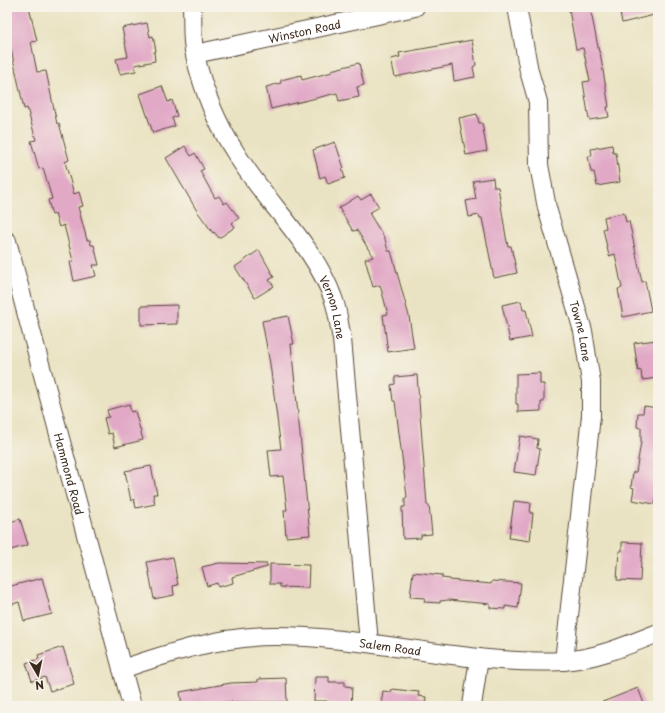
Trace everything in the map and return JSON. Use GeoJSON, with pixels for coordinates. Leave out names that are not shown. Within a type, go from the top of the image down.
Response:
{"type":"FeatureCollection","features":[{"type":"Feature","properties":{"kind":"street","name":"Vernon Lane"},"geometry":{"type":"LineString","coordinates":[[192,7],[195,54],[214,111],[236,155],[307,249],[334,298],[342,339],[369,643]]}},
{"type":"Feature","properties":{"kind":"street","name":"Winston Road"},"geometry":{"type":"LineString","coordinates":[[195,54],[415,7]]}},
{"type":"Feature","properties":{"kind":"street","name":"Towne Lane"},"geometry":{"type":"LineString","coordinates":[[517,7],[529,71],[538,102],[540,173],[548,208],[583,331],[591,382],[591,416],[564,661]]}},
{"type":"Feature","properties":{"kind":"street","name":"Hammond Road"},"geometry":{"type":"LineString","coordinates":[[7,241],[132,706]]}},
{"type":"Feature","properties":{"kind":"street","name":"Salem Road"},"geometry":{"type":"LineString","coordinates":[[122,669],[190,647],[232,638],[275,636],[334,639],[479,658],[564,661],[593,656],[632,644],[658,633]]}},
{"type":"Feature","properties":{"kind":"street"},"geometry":{"type":"LineString","coordinates":[[472,706],[479,658]]}},
{"type":"Feature","properties":{"kind":"building"},"geometry":{"type":"Polygon","coordinates":[[[7,7],[29,7],[37,41],[31,42],[37,72],[46,71],[57,124],[59,123],[69,160],[65,162],[74,194],[79,192],[83,206],[78,207],[87,240],[90,240],[91,245],[94,245],[99,265],[93,265],[96,276],[74,281],[70,262],[73,261],[64,225],[59,227],[55,214],[52,215],[48,200],[52,199],[43,168],[39,169],[31,141],[36,140],[27,108],[24,109],[7,31],[7,7]]]}},
{"type":"Feature","properties":{"kind":"building"},"geometry":{"type":"Polygon","coordinates":[[[590,7],[600,52],[609,107],[607,107],[609,117],[589,120],[583,82],[590,81],[583,48],[576,49],[569,10],[590,7]]]}},
{"type":"Feature","properties":{"kind":"building"},"geometry":{"type":"Polygon","coordinates":[[[619,7],[658,7],[658,14],[622,23],[619,7]]]}},
{"type":"Feature","properties":{"kind":"building"},"geometry":{"type":"Polygon","coordinates":[[[147,23],[150,37],[153,36],[156,51],[154,52],[155,61],[135,65],[136,71],[120,74],[116,59],[128,57],[122,28],[147,23]]]}},
{"type":"Feature","properties":{"kind":"building"},"geometry":{"type":"Polygon","coordinates":[[[472,40],[476,65],[473,67],[475,77],[454,81],[452,65],[395,77],[391,59],[400,57],[399,53],[472,40]]]}},
{"type":"Feature","properties":{"kind":"building"},"geometry":{"type":"Polygon","coordinates":[[[359,63],[364,85],[357,87],[359,97],[339,101],[337,93],[271,109],[266,87],[281,83],[281,80],[301,75],[302,80],[332,72],[331,70],[359,63]]]}},
{"type":"Feature","properties":{"kind":"building"},"geometry":{"type":"Polygon","coordinates":[[[162,86],[168,102],[172,100],[177,116],[172,118],[175,126],[153,133],[140,94],[162,86]]]}},
{"type":"Feature","properties":{"kind":"building"},"geometry":{"type":"Polygon","coordinates":[[[477,114],[479,123],[482,123],[487,151],[466,155],[459,118],[477,114]]]}},
{"type":"Feature","properties":{"kind":"building"},"geometry":{"type":"Polygon","coordinates":[[[335,142],[344,168],[342,169],[345,178],[328,184],[325,176],[320,178],[313,150],[335,142]]]}},
{"type":"Feature","properties":{"kind":"building"},"geometry":{"type":"Polygon","coordinates":[[[612,145],[613,153],[616,153],[620,182],[597,186],[594,172],[591,172],[588,156],[592,156],[591,149],[612,145]]]}},
{"type":"Feature","properties":{"kind":"building"},"geometry":{"type":"Polygon","coordinates":[[[185,146],[191,156],[195,153],[204,169],[200,171],[215,198],[219,196],[224,204],[227,202],[239,218],[232,223],[235,227],[219,238],[214,232],[213,233],[197,211],[166,158],[185,146]]]}},
{"type":"Feature","properties":{"kind":"building"},"geometry":{"type":"Polygon","coordinates":[[[493,178],[494,187],[498,187],[506,237],[508,246],[511,246],[517,273],[494,278],[482,218],[480,218],[479,215],[469,217],[466,201],[476,199],[473,181],[493,178]]]}},
{"type":"Feature","properties":{"kind":"building"},"geometry":{"type":"Polygon","coordinates":[[[371,194],[379,207],[369,213],[385,239],[388,251],[391,251],[409,316],[414,348],[388,352],[383,315],[388,314],[380,285],[373,287],[365,259],[373,257],[357,230],[353,231],[339,208],[358,196],[361,200],[371,194]]]}},
{"type":"Feature","properties":{"kind":"building"},"geometry":{"type":"Polygon","coordinates":[[[624,213],[626,222],[629,221],[642,282],[645,281],[651,311],[623,317],[618,289],[622,288],[615,254],[609,256],[603,229],[606,228],[604,217],[624,213]]]}},
{"type":"Feature","properties":{"kind":"building"},"geometry":{"type":"Polygon","coordinates":[[[259,250],[274,277],[269,280],[274,286],[255,298],[235,267],[259,250]]]}},
{"type":"Feature","properties":{"kind":"building"},"geometry":{"type":"Polygon","coordinates":[[[521,301],[523,310],[526,310],[532,337],[510,341],[502,305],[521,301]]]}},
{"type":"Feature","properties":{"kind":"building"},"geometry":{"type":"Polygon","coordinates":[[[177,305],[177,324],[141,325],[141,306],[177,305]]]}},
{"type":"Feature","properties":{"kind":"building"},"geometry":{"type":"Polygon","coordinates":[[[288,316],[294,344],[291,344],[310,535],[286,537],[284,510],[287,510],[283,476],[271,477],[268,450],[281,449],[270,364],[262,321],[288,316]]]}},
{"type":"Feature","properties":{"kind":"building"},"geometry":{"type":"Polygon","coordinates":[[[656,340],[658,378],[642,380],[641,370],[638,371],[634,343],[656,340]]]}},
{"type":"Feature","properties":{"kind":"building"},"geometry":{"type":"Polygon","coordinates":[[[540,373],[540,384],[544,384],[544,402],[541,402],[541,411],[518,412],[518,404],[516,404],[516,374],[540,373]]]}},
{"type":"Feature","properties":{"kind":"building"},"geometry":{"type":"Polygon","coordinates":[[[417,375],[427,505],[429,505],[432,534],[421,535],[421,538],[403,539],[402,507],[405,507],[405,498],[407,497],[395,401],[393,401],[391,385],[395,384],[395,377],[417,375]]]}},
{"type":"Feature","properties":{"kind":"building"},"geometry":{"type":"Polygon","coordinates":[[[129,404],[131,412],[135,411],[143,440],[115,447],[112,433],[108,434],[104,418],[109,417],[107,410],[129,404]]]}},
{"type":"Feature","properties":{"kind":"building"},"geometry":{"type":"Polygon","coordinates":[[[644,406],[658,408],[658,485],[655,504],[632,500],[634,488],[631,487],[633,472],[636,472],[641,442],[641,428],[637,427],[638,413],[643,413],[644,406]]]}},
{"type":"Feature","properties":{"kind":"building"},"geometry":{"type":"Polygon","coordinates":[[[520,436],[538,439],[537,448],[540,449],[536,475],[514,472],[520,436]]]}},
{"type":"Feature","properties":{"kind":"building"},"geometry":{"type":"Polygon","coordinates":[[[151,466],[157,494],[153,494],[155,504],[136,508],[134,499],[131,501],[125,471],[151,466]]]}},
{"type":"Feature","properties":{"kind":"building"},"geometry":{"type":"Polygon","coordinates":[[[514,501],[531,503],[530,513],[533,513],[530,541],[509,538],[514,501]]]}},
{"type":"Feature","properties":{"kind":"building"},"geometry":{"type":"Polygon","coordinates":[[[20,519],[28,545],[7,551],[7,523],[20,519]]]}},
{"type":"Feature","properties":{"kind":"building"},"geometry":{"type":"Polygon","coordinates":[[[622,542],[642,543],[640,581],[617,580],[619,551],[622,551],[622,542]]]}},
{"type":"Feature","properties":{"kind":"building"},"geometry":{"type":"Polygon","coordinates":[[[173,557],[178,585],[173,586],[174,595],[154,599],[147,562],[173,557]]]}},
{"type":"Feature","properties":{"kind":"building"},"geometry":{"type":"Polygon","coordinates":[[[219,563],[267,564],[267,567],[232,577],[233,583],[218,587],[217,583],[207,586],[202,567],[219,563]]]}},
{"type":"Feature","properties":{"kind":"building"},"geometry":{"type":"Polygon","coordinates":[[[270,564],[309,565],[308,588],[280,587],[280,584],[270,584],[270,564]]]}},
{"type":"Feature","properties":{"kind":"building"},"geometry":{"type":"Polygon","coordinates":[[[413,572],[442,575],[442,578],[450,580],[491,584],[492,581],[521,583],[518,608],[505,606],[505,609],[490,608],[490,604],[448,600],[440,601],[440,603],[424,602],[425,598],[410,597],[413,572]]]}},
{"type":"Feature","properties":{"kind":"building"},"geometry":{"type":"Polygon","coordinates":[[[42,578],[52,614],[24,621],[19,602],[7,606],[7,587],[42,578]]]}},
{"type":"Feature","properties":{"kind":"building"},"geometry":{"type":"Polygon","coordinates":[[[63,647],[74,684],[50,691],[45,677],[32,681],[26,663],[39,659],[38,655],[63,647]]]}},
{"type":"Feature","properties":{"kind":"building"},"geometry":{"type":"Polygon","coordinates":[[[315,677],[329,677],[329,682],[345,682],[345,686],[352,687],[351,706],[327,706],[327,701],[314,701],[315,677]]]}},
{"type":"Feature","properties":{"kind":"building"},"geometry":{"type":"Polygon","coordinates":[[[286,678],[287,702],[216,702],[217,706],[182,706],[180,692],[231,683],[258,682],[258,679],[286,678]]]}},
{"type":"Feature","properties":{"kind":"building"},"geometry":{"type":"Polygon","coordinates":[[[638,688],[645,706],[595,706],[595,705],[638,688]]]}},
{"type":"Feature","properties":{"kind":"building"},"geometry":{"type":"Polygon","coordinates":[[[392,689],[419,692],[418,696],[426,697],[425,706],[381,706],[383,691],[391,692],[392,689]]]}}]}
